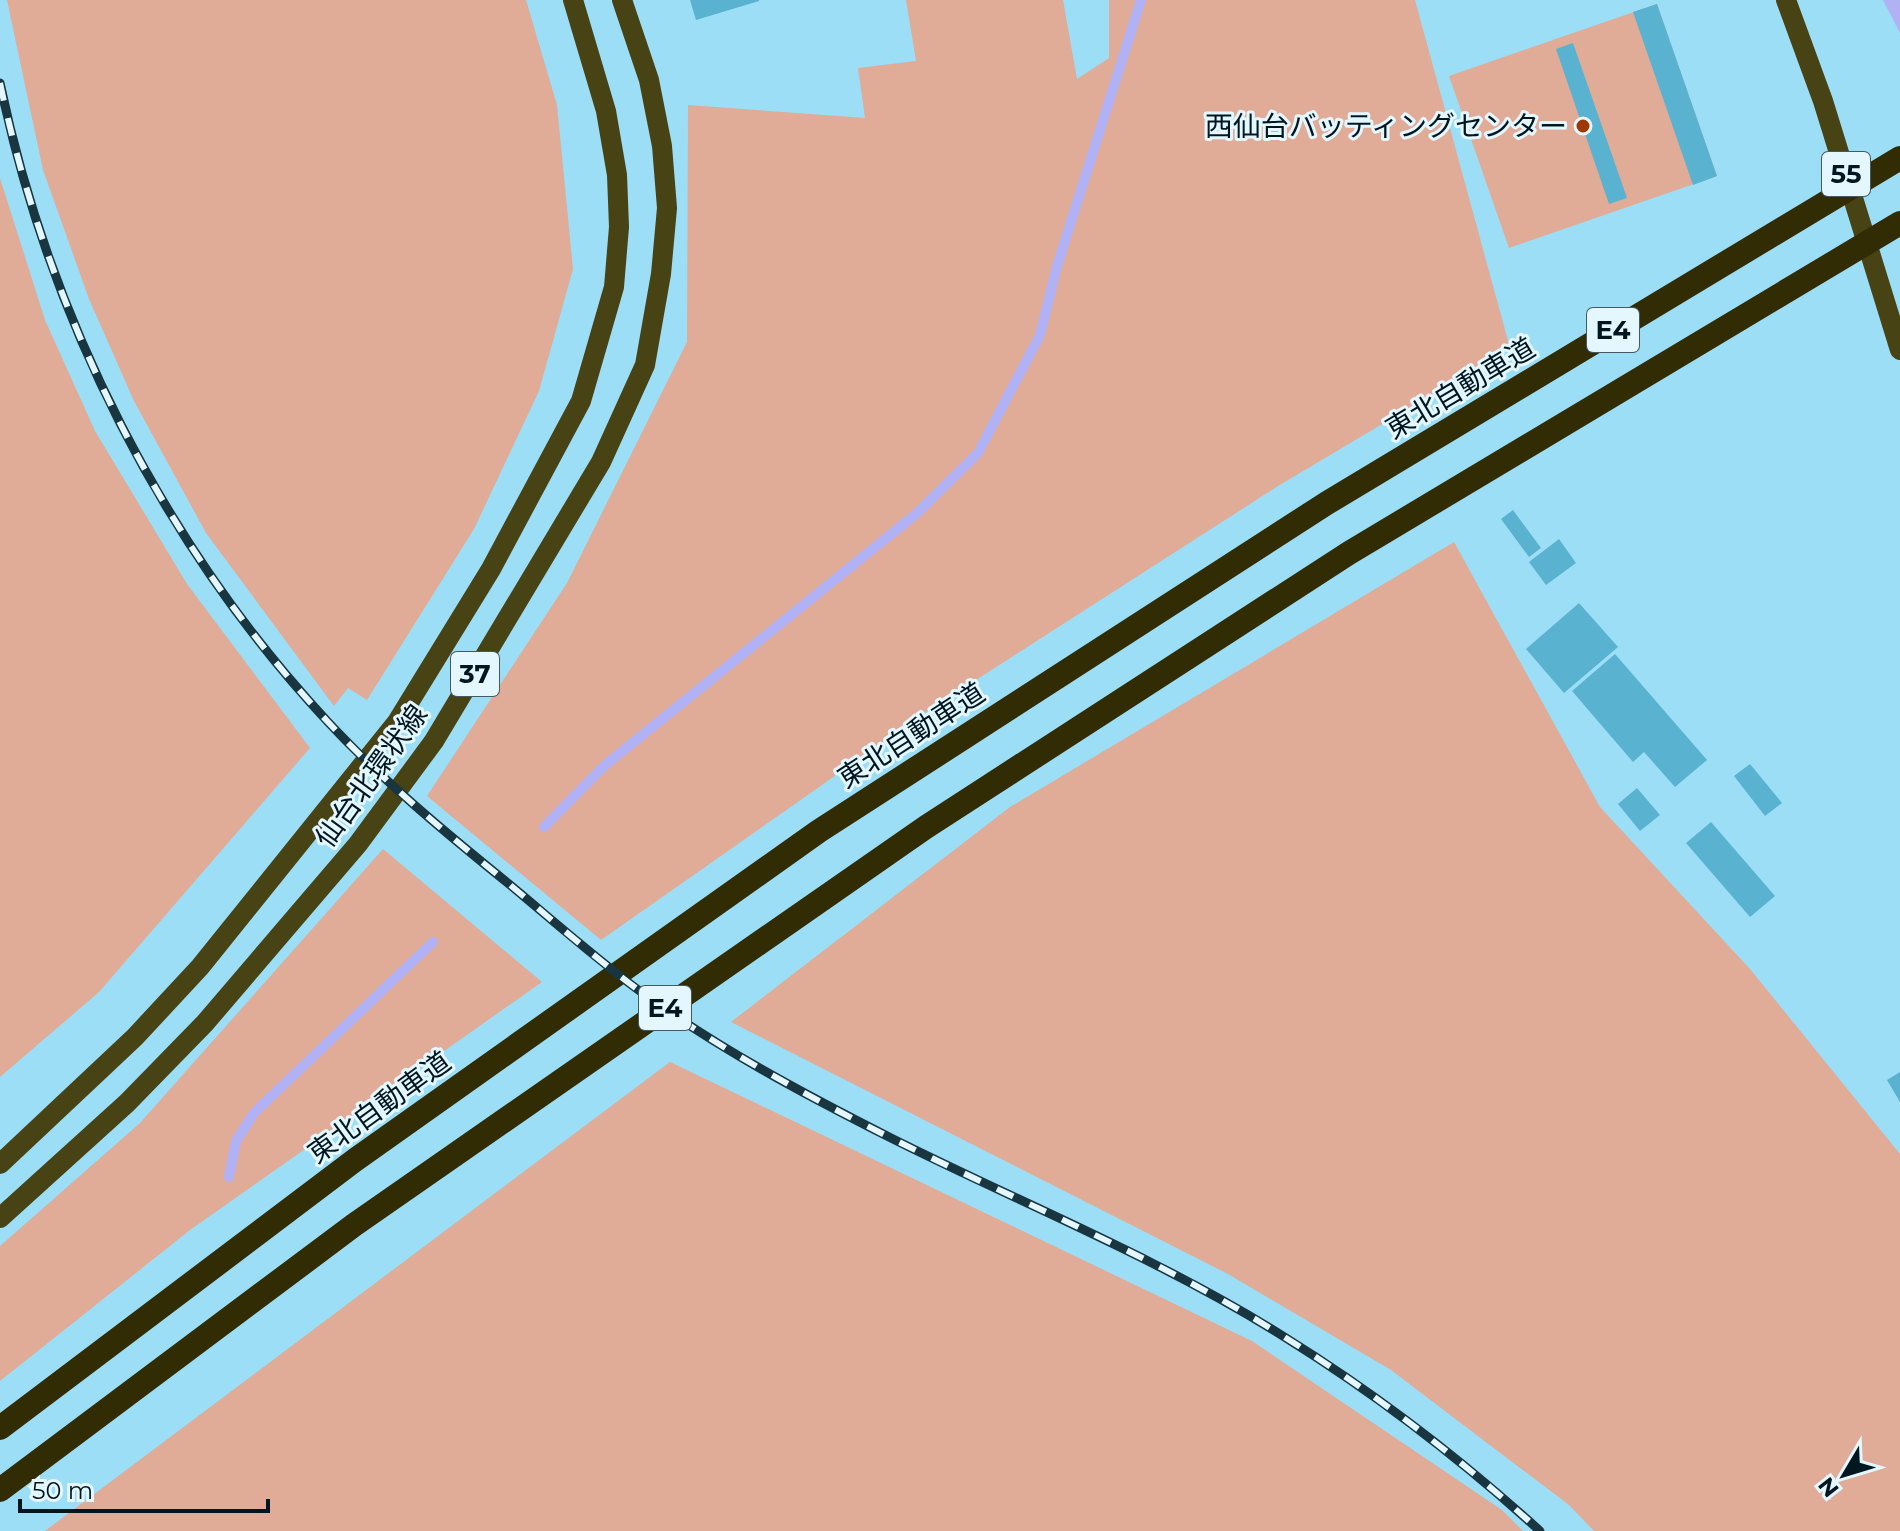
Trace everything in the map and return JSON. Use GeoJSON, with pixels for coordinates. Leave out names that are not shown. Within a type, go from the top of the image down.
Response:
{"type":"FeatureCollection","features":[{"type":"Feature","properties":{"kind":"highway","name":"東北自動車道"},"geometry":{"type":"LineString","coordinates":[[0,1428],[355,1160],[819,831],[1327,503],[1900,158]]}},
{"type":"Feature","properties":{"kind":"highway","name":"E4"},"geometry":{"type":"LineString","coordinates":[[0,1490],[354,1225],[926,827],[1349,553],[1900,223]]}},
{"type":"Feature","properties":{"kind":"main road","name":"仙台北環状線"},"geometry":{"type":"LineString","coordinates":[[0,1164],[135,1037],[200,967],[388,734],[491,569],[568,429],[600,346],[614,287],[619,227],[617,175],[606,111],[573,0]]}},
{"type":"Feature","properties":{"kind":"main road","name":"仙台北環状線"},"geometry":{"type":"LineString","coordinates":[[0,1218],[127,1103],[205,1023],[358,844],[434,741],[601,462],[645,365],[661,274],[667,208],[662,146],[649,80],[622,0]]}},
{"type":"Feature","properties":{"kind":"main road","name":"55"},"geometry":{"type":"LineString","coordinates":[[1786,0],[1823,101],[1900,350]]}},
{"type":"Feature","properties":{"kind":"shaded area"},"geometry":{"type":"Polygon","coordinates":[[[7,0],[526,0],[557,105],[573,269],[539,391],[474,529],[367,700],[348,688],[334,706],[206,533],[134,401],[89,299],[43,170],[7,0]]]}},
{"type":"Feature","properties":{"kind":"shaded area"},"geometry":{"type":"Polygon","coordinates":[[[906,0],[1063,0],[1077,79],[1109,58],[1109,0],[1415,0],[1510,348],[1278,486],[926,712],[601,940],[427,796],[567,583],[687,342],[688,105],[865,118],[858,68],[916,61],[906,0]]]}},
{"type":"Feature","properties":{"kind":"shaded area","name":"西仙台バッティングセンター"},"geometry":{"type":"Polygon","coordinates":[[[1657,4],[1717,176],[1509,248],[1449,76],[1657,4]]]}},
{"type":"Feature","properties":{"kind":"shaded area"},"geometry":{"type":"Polygon","coordinates":[[[0,178],[45,320],[95,431],[187,584],[310,748],[99,992],[0,1077],[0,178]]]}},
{"type":"Feature","properties":{"kind":"shaded area"},"geometry":{"type":"Polygon","coordinates":[[[1454,542],[1600,807],[1750,969],[1900,1154],[1900,1531],[1594,1531],[1569,1505],[1391,1370],[1228,1274],[731,1022],[1010,807],[1454,542]]]}},
{"type":"Feature","properties":{"kind":"shaded area"},"geometry":{"type":"Polygon","coordinates":[[[383,849],[542,982],[190,1230],[0,1381],[0,1246],[140,1123],[383,849]]]}},
{"type":"Feature","properties":{"kind":"shaded area"},"geometry":{"type":"Polygon","coordinates":[[[670,1062],[1252,1341],[1502,1510],[1523,1531],[45,1531],[670,1062]]]}},
{"type":"Feature","properties":{"kind":"water"},"geometry":{"type":"Polygon","coordinates":[[[1883,0],[1900,0],[1900,33],[1883,0]]]}},
{"type":"Feature","properties":{"kind":"building"},"geometry":{"type":"Polygon","coordinates":[[[690,0],[759,0],[759,1],[696,20],[690,0]]]}},
{"type":"Feature","properties":{"kind":"building"},"geometry":{"type":"Polygon","coordinates":[[[1657,4],[1717,176],[1693,185],[1633,12],[1657,4]]]}},
{"type":"Feature","properties":{"kind":"building"},"geometry":{"type":"Polygon","coordinates":[[[1573,43],[1627,198],[1609,204],[1556,49],[1573,43]]]}},
{"type":"Feature","properties":{"kind":"building"},"geometry":{"type":"Polygon","coordinates":[[[1513,510],[1541,548],[1529,557],[1501,519],[1513,510]]]}},
{"type":"Feature","properties":{"kind":"building"},"geometry":{"type":"Polygon","coordinates":[[[1559,539],[1576,563],[1546,585],[1529,562],[1559,539]]]}},
{"type":"Feature","properties":{"kind":"building"},"geometry":{"type":"Polygon","coordinates":[[[1579,603],[1618,647],[1564,693],[1526,649],[1579,603]]]}},
{"type":"Feature","properties":{"kind":"building"},"geometry":{"type":"Polygon","coordinates":[[[1615,654],[1707,760],[1675,787],[1644,752],[1633,762],[1572,691],[1615,654]]]}},
{"type":"Feature","properties":{"kind":"building"},"geometry":{"type":"Polygon","coordinates":[[[1750,764],[1782,803],[1765,816],[1734,776],[1750,764]]]}},
{"type":"Feature","properties":{"kind":"building"},"geometry":{"type":"Polygon","coordinates":[[[1637,788],[1660,815],[1640,831],[1618,804],[1637,788]]]}},
{"type":"Feature","properties":{"kind":"building"},"geometry":{"type":"Polygon","coordinates":[[[1711,822],[1775,896],[1750,917],[1686,843],[1711,822]]]}},
{"type":"Feature","properties":{"kind":"building"},"geometry":{"type":"Polygon","coordinates":[[[1900,1072],[1900,1102],[1887,1080],[1900,1072]]]}},
{"type":"Feature","properties":{"kind":"waterway"},"geometry":{"type":"LineString","coordinates":[[544,827],[604,766],[916,514],[978,453],[1040,335],[1057,266],[1141,0]]}},
{"type":"Feature","properties":{"kind":"waterway"},"geometry":{"type":"LineString","coordinates":[[229,1177],[236,1141],[254,1113],[433,942]]}},
{"type":"Feature","properties":{"kind":"railway"},"geometry":{"type":"LineString","coordinates":[[0,83],[21,171],[49,257],[82,342],[121,425],[165,504],[214,581],[269,654],[328,722],[393,786],[604,964],[698,1031],[860,1122],[1142,1258],[1239,1310],[1320,1359],[1385,1405],[1449,1453],[1540,1531]]}},
{"type":"Feature","properties":{"kind":"place","name":"西仙台バッティングセンター"},"geometry":{"type":"Point","coordinates":[1583,126]}}]}
